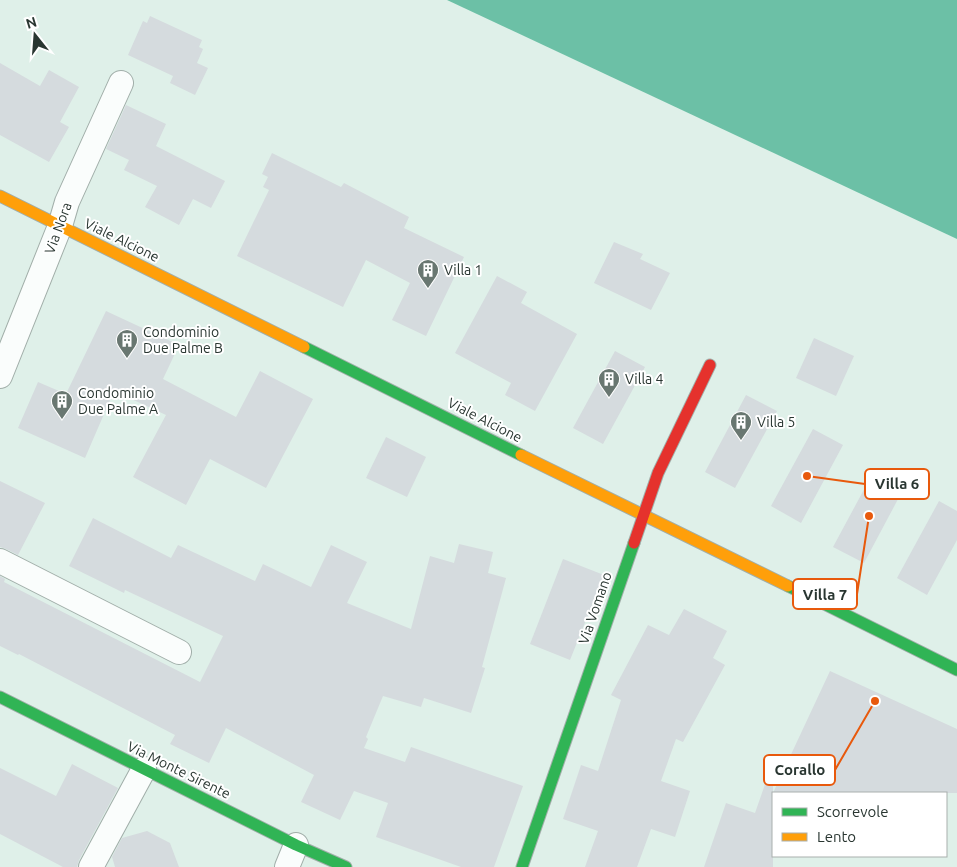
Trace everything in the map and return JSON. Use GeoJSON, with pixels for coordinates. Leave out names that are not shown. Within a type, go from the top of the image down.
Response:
{"type":"FeatureCollection","features":[{"type":"Feature","properties":{"kind":"street","name":"Via Nora"},"geometry":{"type":"LineString","coordinates":[[0,376],[60,226],[67,202],[121,83]]}},
{"type":"Feature","properties":{"kind":"street","name":"Viale Alcione"},"geometry":{"type":"LineString","coordinates":[[0,196],[957,670]]}},
{"type":"Feature","properties":{"kind":"street","name":"Via Vomano"},"geometry":{"type":"LineString","coordinates":[[522,867],[658,473],[710,365]]}},
{"type":"Feature","properties":{"kind":"street"},"geometry":{"type":"LineString","coordinates":[[0,561],[179,652]]}},
{"type":"Feature","properties":{"kind":"street","name":"Via Monte Sirente"},"geometry":{"type":"LineString","coordinates":[[0,697],[296,845],[346,867]]}},
{"type":"Feature","properties":{"kind":"street"},"geometry":{"type":"LineString","coordinates":[[92,867],[144,769]]}},
{"type":"Feature","properties":{"kind":"street"},"geometry":{"type":"LineString","coordinates":[[287,867],[296,845]]}},
{"type":"Feature","properties":{"kind":"shaded area"},"geometry":{"type":"Polygon","coordinates":[[[447,0],[957,0],[957,239],[447,0]]]}},
{"type":"Feature","properties":{"kind":"building"},"geometry":{"type":"Polygon","coordinates":[[[150,16],[202,40],[199,47],[203,49],[197,63],[208,68],[195,95],[170,83],[173,76],[128,55],[143,21],[147,23],[150,16]]]}},
{"type":"Feature","properties":{"kind":"building"},"geometry":{"type":"Polygon","coordinates":[[[0,63],[40,86],[49,70],[79,87],[60,122],[69,127],[49,162],[0,135],[0,63]]]}},
{"type":"Feature","properties":{"kind":"building"},"geometry":{"type":"Polygon","coordinates":[[[126,105],[166,124],[156,146],[225,181],[211,208],[193,199],[179,225],[145,207],[157,186],[124,170],[129,160],[106,149],[126,105]]]}},
{"type":"Feature","properties":{"kind":"building"},"geometry":{"type":"Polygon","coordinates":[[[272,153],[341,187],[344,183],[409,217],[404,228],[464,257],[426,336],[392,320],[410,283],[366,260],[343,307],[237,256],[269,190],[263,187],[268,177],[262,174],[272,153]]]}},
{"type":"Feature","properties":{"kind":"building"},"geometry":{"type":"Polygon","coordinates":[[[614,242],[643,254],[640,259],[670,273],[651,310],[594,283],[614,242]]]}},
{"type":"Feature","properties":{"kind":"building"},"geometry":{"type":"Polygon","coordinates":[[[497,276],[527,292],[521,303],[577,334],[535,411],[505,395],[511,383],[455,353],[497,276]]]}},
{"type":"Feature","properties":{"kind":"building"},"geometry":{"type":"Polygon","coordinates":[[[106,311],[179,345],[163,379],[236,417],[260,371],[313,399],[266,488],[210,459],[186,505],[133,477],[166,415],[114,391],[85,458],[18,428],[38,382],[66,394],[106,311]]]}},
{"type":"Feature","properties":{"kind":"building"},"geometry":{"type":"Polygon","coordinates":[[[814,338],[854,356],[836,396],[796,378],[814,338]]]}},
{"type":"Feature","properties":{"kind":"building","name":"Villa 4"},"geometry":{"type":"Polygon","coordinates":[[[615,351],[645,367],[603,444],[573,428],[615,351]]]}},
{"type":"Feature","properties":{"kind":"building","name":"Villa 5"},"geometry":{"type":"Polygon","coordinates":[[[746,395],[777,411],[735,488],[705,472],[746,395]]]}},
{"type":"Feature","properties":{"kind":"building"},"geometry":{"type":"Polygon","coordinates":[[[813,429],[843,445],[801,523],[771,506],[813,429]]]}},
{"type":"Feature","properties":{"kind":"building"},"geometry":{"type":"Polygon","coordinates":[[[386,437],[426,457],[407,497],[366,478],[386,437]]]}},
{"type":"Feature","properties":{"kind":"building"},"geometry":{"type":"Polygon","coordinates":[[[875,469],[905,486],[864,563],[833,547],[875,469]]]}},
{"type":"Feature","properties":{"kind":"building"},"geometry":{"type":"Polygon","coordinates":[[[0,481],[45,503],[18,555],[0,547],[0,481]]]}},
{"type":"Feature","properties":{"kind":"building"},"geometry":{"type":"Polygon","coordinates":[[[939,501],[957,511],[957,540],[927,595],[897,578],[939,501]]]}},
{"type":"Feature","properties":{"kind":"building"},"geometry":{"type":"Polygon","coordinates":[[[93,518],[171,558],[178,545],[255,581],[263,564],[311,587],[331,545],[367,562],[347,603],[411,629],[430,556],[454,563],[459,544],[493,552],[488,573],[506,578],[482,667],[485,668],[471,713],[424,698],[421,707],[383,696],[366,737],[368,739],[364,748],[405,762],[411,747],[523,786],[494,867],[461,867],[376,837],[388,803],[354,791],[340,820],[301,802],[314,775],[226,728],[209,763],[170,744],[175,735],[0,646],[0,576],[5,579],[4,582],[200,682],[223,636],[125,590],[124,593],[69,566],[93,518]]]}},
{"type":"Feature","properties":{"kind":"building"},"geometry":{"type":"Polygon","coordinates":[[[563,559],[604,575],[570,660],[530,644],[563,559]]]}},
{"type":"Feature","properties":{"kind":"building"},"geometry":{"type":"Polygon","coordinates":[[[684,609],[727,631],[713,658],[725,665],[683,742],[676,739],[661,781],[690,791],[675,837],[651,829],[637,867],[585,867],[598,831],[563,819],[581,765],[598,771],[621,700],[611,695],[648,625],[669,635],[684,609]]]}},
{"type":"Feature","properties":{"kind":"building"},"geometry":{"type":"Polygon","coordinates":[[[830,671],[957,729],[957,793],[773,792],[830,671]]]}},
{"type":"Feature","properties":{"kind":"building"},"geometry":{"type":"Polygon","coordinates":[[[72,764],[118,788],[77,867],[63,867],[0,834],[0,768],[56,796],[72,764]]]}},
{"type":"Feature","properties":{"kind":"building"},"geometry":{"type":"Polygon","coordinates":[[[770,770],[773,770],[773,867],[704,867],[726,803],[755,813],[770,770]]]}},
{"type":"Feature","properties":{"kind":"building"},"geometry":{"type":"Polygon","coordinates":[[[147,831],[170,843],[179,867],[115,867],[112,857],[122,838],[147,831]]]}},
{"type":"Feature","properties":{"kind":"traffic: fast"},"geometry":{"type":"LineString","coordinates":[[304,347],[521,455]]}},
{"type":"Feature","properties":{"kind":"traffic: fast"},"geometry":{"type":"LineString","coordinates":[[522,867],[634,543]]}},
{"type":"Feature","properties":{"kind":"traffic: fast"},"geometry":{"type":"LineString","coordinates":[[788,586],[957,670]]}},
{"type":"Feature","properties":{"kind":"traffic: fast"},"geometry":{"type":"LineString","coordinates":[[0,697],[296,845],[346,867]]}},
{"type":"Feature","properties":{"kind":"traffic: slow"},"geometry":{"type":"LineString","coordinates":[[0,196],[304,347]]}},
{"type":"Feature","properties":{"kind":"traffic: slow"},"geometry":{"type":"LineString","coordinates":[[521,455],[788,586]]}},
{"type":"Feature","properties":{"kind":"traffic: jam"},"geometry":{"type":"LineString","coordinates":[[634,543],[658,473],[710,365]]}},
{"type":"Feature","properties":{"kind":"place","name":"Villa 1"},"geometry":{"type":"Point","coordinates":[428,289]}},
{"type":"Feature","properties":{"kind":"place","name":"Condominio Due Palme B"},"geometry":{"type":"Point","coordinates":[127,359]}},
{"type":"Feature","properties":{"kind":"place","name":"Villa 4"},"geometry":{"type":"Point","coordinates":[609,398]}},
{"type":"Feature","properties":{"kind":"place","name":"Condominio Due Palme A"},"geometry":{"type":"Point","coordinates":[62,420]}},
{"type":"Feature","properties":{"kind":"place","name":"Villa 5"},"geometry":{"type":"Point","coordinates":[741,441]}},
{"type":"Feature","properties":{"kind":"place","name":"Villa 6"},"geometry":{"type":"Point","coordinates":[807,476]}},
{"type":"Feature","properties":{"kind":"place","name":"Villa 7"},"geometry":{"type":"Point","coordinates":[869,516]}},
{"type":"Feature","properties":{"kind":"place","name":"Corallo"},"geometry":{"type":"Point","coordinates":[875,701]}}]}
